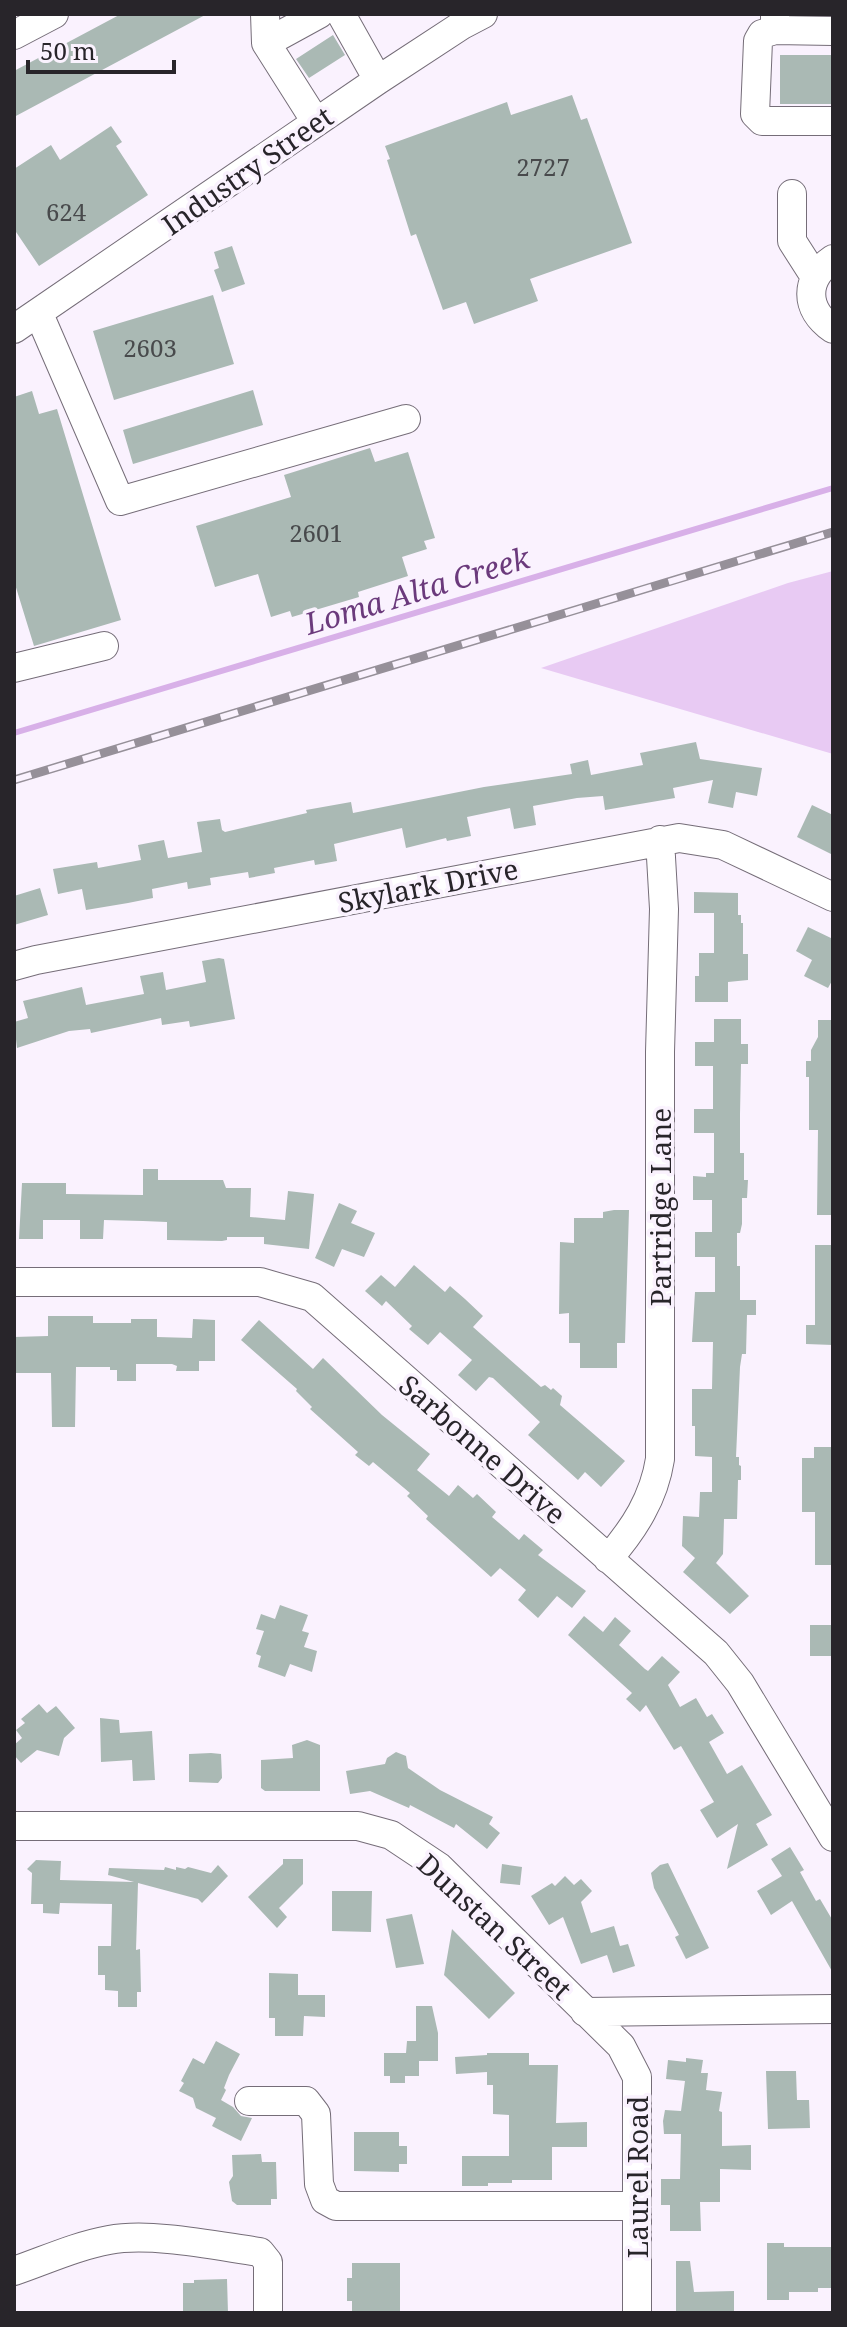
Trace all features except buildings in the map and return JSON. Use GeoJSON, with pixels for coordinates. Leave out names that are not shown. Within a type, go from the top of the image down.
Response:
{"type":"FeatureCollection","features":[{"type":"Feature","properties":{"kind":"street"},"geometry":{"type":"LineString","coordinates":[[14,35],[54,14]]}},
{"type":"Feature","properties":{"kind":"street"},"geometry":{"type":"LineString","coordinates":[[265,14],[266,43],[316,122]]}},
{"type":"Feature","properties":{"kind":"street"},"geometry":{"type":"LineString","coordinates":[[266,43],[319,14]]}},
{"type":"Feature","properties":{"kind":"street"},"geometry":{"type":"LineString","coordinates":[[341,14],[378,80]]}},
{"type":"Feature","properties":{"kind":"street","name":"Industry Street"},"geometry":{"type":"LineString","coordinates":[[14,329],[378,80],[483,14]]}},
{"type":"Feature","properties":{"kind":"street"},"geometry":{"type":"LineString","coordinates":[[833,31],[775,22],[762,34],[758,41],[755,114],[762,121],[833,121]]}},
{"type":"Feature","properties":{"kind":"street"},"geometry":{"type":"LineString","coordinates":[[792,194],[792,241],[824,268],[811,301],[816,313],[833,329]]}},
{"type":"Feature","properties":{"kind":"street"},"geometry":{"type":"LineString","coordinates":[[39,314],[120,501],[406,419]]}},
{"type":"Feature","properties":{"kind":"street"},"geometry":{"type":"LineString","coordinates":[[14,668],[104,646]]}},
{"type":"Feature","properties":{"kind":"street","name":"Skylark Drive"},"geometry":{"type":"LineString","coordinates":[[14,966],[679,838],[723,845],[833,897]]}},
{"type":"Feature","properties":{"kind":"street","name":"Partridge Lane"},"geometry":{"type":"LineString","coordinates":[[608,1559],[631,1533],[656,1485],[660,1459],[660,1052],[664,909],[660,840]]}},
{"type":"Feature","properties":{"kind":"street","name":"Sarbonne Drive"},"geometry":{"type":"LineString","coordinates":[[14,1282],[260,1282],[312,1297],[716,1653],[826,1806],[833,1837]]}},
{"type":"Feature","properties":{"kind":"street","name":"Dunstan Street"},"geometry":{"type":"LineString","coordinates":[[14,1826],[358,1826],[391,1835],[439,1867],[585,2012],[833,2009]]}},
{"type":"Feature","properties":{"kind":"street","name":"Laurel Road"},"geometry":{"type":"LineString","coordinates":[[585,2012],[621,2046],[637,2077],[637,2313]]}},
{"type":"Feature","properties":{"kind":"street"},"geometry":{"type":"LineString","coordinates":[[249,2101],[306,2101],[316,2114],[319,2184],[325,2200],[336,2206],[637,2206]]}},
{"type":"Feature","properties":{"kind":"street"},"geometry":{"type":"LineString","coordinates":[[14,2271],[59,2253],[112,2239],[151,2239],[260,2252],[268,2262],[268,2313]]}},
{"type":"Feature","properties":{"kind":"shaded area"},"geometry":{"type":"Polygon","coordinates":[[[833,571],[833,754],[541,668],[788,583],[833,571]]]}},
{"type":"Feature","properties":{"kind":"waterway","name":"Loma Alta Creek"},"geometry":{"type":"LineString","coordinates":[[14,733],[833,488]]}},
{"type":"Feature","properties":{"kind":"railway"},"geometry":{"type":"LineString","coordinates":[[14,780],[833,532]]}}]}
